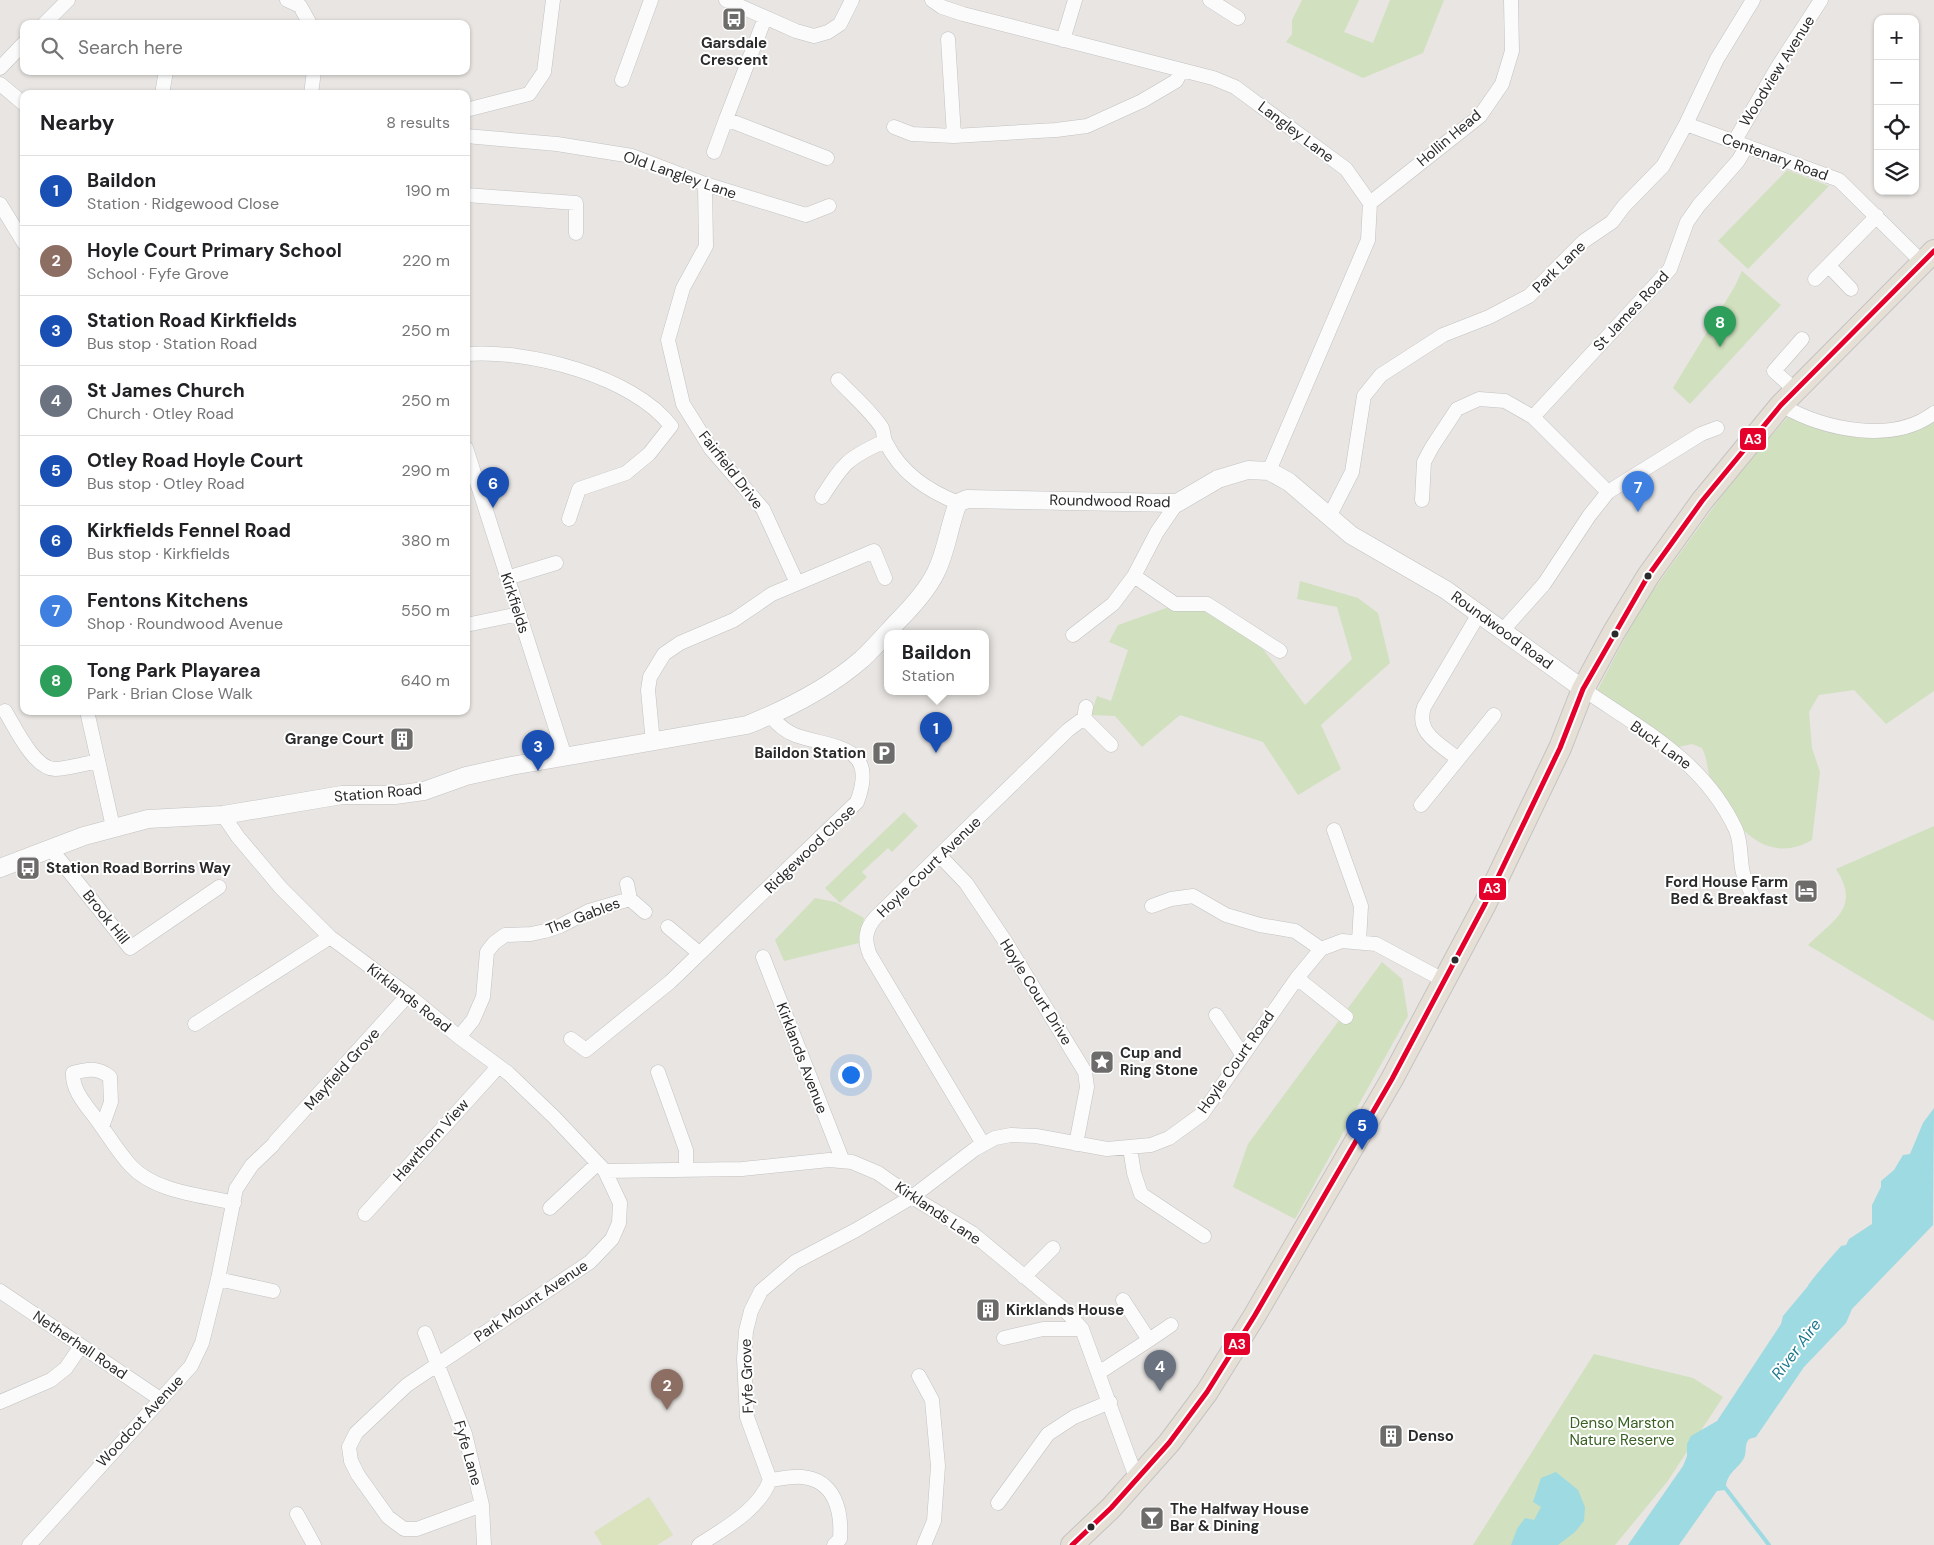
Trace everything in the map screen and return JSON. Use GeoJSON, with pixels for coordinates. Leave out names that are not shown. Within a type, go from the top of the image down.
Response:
{"type":"FeatureCollection","features":[{"type":"Feature","properties":{"kind":"main road"},"geometry":{"type":"LineString","coordinates":[[1072,1545],[1137,1480],[1169,1443],[1207,1392],[1255,1315],[1389,1084],[1485,904],[1547,774],[1584,690],[1614,632],[1658,562],[1739,453],[1788,397],[1928,257]]}},
{"type":"Feature","properties":{"kind":"street"},"geometry":{"type":"LineString","coordinates":[[48,20],[68,0]]}},
{"type":"Feature","properties":{"kind":"street"},"geometry":{"type":"LineString","coordinates":[[287,0],[302,3],[308,20]]}},
{"type":"Feature","properties":{"kind":"street"},"geometry":{"type":"LineString","coordinates":[[470,109],[529,94],[544,72],[553,0]]}},
{"type":"Feature","properties":{"kind":"street"},"geometry":{"type":"LineString","coordinates":[[622,80],[651,0]]}},
{"type":"Feature","properties":{"kind":"street"},"geometry":{"type":"LineString","coordinates":[[726,0],[765,18],[814,36],[828,32],[840,24],[852,0]]}},
{"type":"Feature","properties":{"kind":"street","name":"Langley Lane"},"geometry":{"type":"LineString","coordinates":[[932,0],[942,7],[963,14],[1182,70],[1235,87],[1346,169],[1370,203]]}},
{"type":"Feature","properties":{"kind":"street"},"geometry":{"type":"LineString","coordinates":[[1063,40],[1075,0]]}},
{"type":"Feature","properties":{"kind":"street"},"geometry":{"type":"LineString","coordinates":[[1210,0],[1238,18]]}},
{"type":"Feature","properties":{"kind":"street","name":"Hollin Head"},"geometry":{"type":"LineString","coordinates":[[1370,203],[1480,116],[1502,84],[1512,51],[1511,0]]}},
{"type":"Feature","properties":{"kind":"street","name":"Park Lane"},"geometry":{"type":"LineString","coordinates":[[1329,517],[1352,472],[1364,396],[1381,375],[1443,335],[1489,317],[1529,296],[1584,241],[1612,222],[1624,206],[1663,166],[1686,124],[1717,59],[1753,0]]}},
{"type":"Feature","properties":{"kind":"street","name":"Woodview Avenue"},"geometry":{"type":"LineString","coordinates":[[1741,144],[1777,68],[1821,0]]}},
{"type":"Feature","properties":{"kind":"street"},"geometry":{"type":"LineString","coordinates":[[714,152],[765,18]]}},
{"type":"Feature","properties":{"kind":"street"},"geometry":{"type":"LineString","coordinates":[[948,39],[954,136]]}},
{"type":"Feature","properties":{"kind":"street"},"geometry":{"type":"LineString","coordinates":[[0,68],[20,47]]}},
{"type":"Feature","properties":{"kind":"street"},"geometry":{"type":"LineString","coordinates":[[894,127],[912,134],[954,136],[1056,130],[1087,126],[1142,101],[1176,81],[1182,70]]}},
{"type":"Feature","properties":{"kind":"street"},"geometry":{"type":"LineString","coordinates":[[163,90],[165,75]]}},
{"type":"Feature","properties":{"kind":"street"},"geometry":{"type":"LineString","coordinates":[[311,90],[313,75]]}},
{"type":"Feature","properties":{"kind":"street"},"geometry":{"type":"LineString","coordinates":[[0,84],[20,101]]}},
{"type":"Feature","properties":{"kind":"street"},"geometry":{"type":"LineString","coordinates":[[726,119],[827,158]]}},
{"type":"Feature","properties":{"kind":"street","name":"Centenary Road"},"geometry":{"type":"LineString","coordinates":[[1686,124],[1838,180],[1877,216],[1928,257]]}},
{"type":"Feature","properties":{"kind":"street","name":"Old Langley Lane"},"geometry":{"type":"LineString","coordinates":[[470,136],[557,144],[632,156],[705,184],[806,215],[829,206]]}},
{"type":"Feature","properties":{"kind":"street","name":"St James Road"},"geometry":{"type":"LineString","coordinates":[[1533,417],[1670,269],[1687,222],[1699,204],[1738,161],[1741,144]]}},
{"type":"Feature","properties":{"kind":"street","name":"Fairfield Drive"},"geometry":{"type":"LineString","coordinates":[[705,184],[706,246],[681,296],[668,340],[683,404],[711,449],[763,509],[798,582]]}},
{"type":"Feature","properties":{"kind":"street"},"geometry":{"type":"LineString","coordinates":[[470,195],[576,203],[576,233]]}},
{"type":"Feature","properties":{"kind":"street"},"geometry":{"type":"LineString","coordinates":[[1269,471],[1368,240],[1370,203]]}},
{"type":"Feature","properties":{"kind":"street"},"geometry":{"type":"LineString","coordinates":[[0,204],[20,236]]}},
{"type":"Feature","properties":{"kind":"street"},"geometry":{"type":"LineString","coordinates":[[1814,280],[1877,216]]}},
{"type":"Feature","properties":{"kind":"street"},"geometry":{"type":"LineString","coordinates":[[1829,266],[1851,289]]}},
{"type":"Feature","properties":{"kind":"street"},"geometry":{"type":"LineString","coordinates":[[1802,338],[1774,371],[1796,413],[1819,421],[1858,430],[1881,432],[1906,428],[1934,413]]}},
{"type":"Feature","properties":{"kind":"street"},"geometry":{"type":"LineString","coordinates":[[470,354],[485,353],[541,360],[608,380],[662,415],[671,426],[649,454],[626,473],[579,489],[569,519]]}},
{"type":"Feature","properties":{"kind":"street"},"geometry":{"type":"LineString","coordinates":[[838,380],[882,429],[885,441],[900,466],[913,479],[935,493],[958,503]]}},
{"type":"Feature","properties":{"kind":"street"},"geometry":{"type":"LineString","coordinates":[[1422,500],[1424,462],[1457,409],[1479,399],[1505,400],[1533,417],[1608,492]]}},
{"type":"Feature","properties":{"kind":"street"},"geometry":{"type":"LineString","coordinates":[[1503,630],[1544,584],[1589,516],[1608,492],[1693,439],[1717,428]]}},
{"type":"Feature","properties":{"kind":"street"},"geometry":{"type":"LineString","coordinates":[[822,497],[843,465],[859,452],[885,441]]}},
{"type":"Feature","properties":{"kind":"street","name":"Kirkfields"},"geometry":{"type":"LineString","coordinates":[[470,461],[565,757]]}},
{"type":"Feature","properties":{"kind":"street","name":"Roundwood Road"},"geometry":{"type":"LineString","coordinates":[[958,503],[967,499],[980,498],[1170,503],[1218,479],[1248,470],[1269,471],[1289,482],[1351,535],[1480,612],[1584,690]]}},
{"type":"Feature","properties":{"kind":"street","name":"Station Road"},"geometry":{"type":"LineString","coordinates":[[888,630],[922,593],[936,572],[958,503]]}},
{"type":"Feature","properties":{"kind":"street"},"geometry":{"type":"LineString","coordinates":[[1072,635],[1113,604],[1134,576],[1170,503]]}},
{"type":"Feature","properties":{"kind":"street"},"geometry":{"type":"LineString","coordinates":[[652,743],[648,690],[650,677],[664,654],[680,643],[734,620],[772,594],[874,551],[885,578]]}},
{"type":"Feature","properties":{"kind":"street"},"geometry":{"type":"LineString","coordinates":[[507,578],[556,562]]}},
{"type":"Feature","properties":{"kind":"street"},"geometry":{"type":"LineString","coordinates":[[1134,576],[1175,604],[1207,604],[1280,651]]}},
{"type":"Feature","properties":{"kind":"street"},"geometry":{"type":"LineString","coordinates":[[1458,759],[1427,734],[1422,725],[1421,716],[1424,706],[1480,612]]}},
{"type":"Feature","properties":{"kind":"street"},"geometry":{"type":"LineString","coordinates":[[470,624],[519,614]]}},
{"type":"Feature","properties":{"kind":"street","name":"Station Road"},"geometry":{"type":"LineString","coordinates":[[0,867],[113,827],[148,819],[223,815],[342,795],[396,795],[424,791],[466,776],[747,725],[770,716],[842,674],[863,658],[884,635]]}},
{"type":"Feature","properties":{"kind":"street","name":"Buck Lane"},"geometry":{"type":"LineString","coordinates":[[1584,690],[1688,763],[1706,782],[1718,798],[1738,836],[1742,870],[1753,896]]}},
{"type":"Feature","properties":{"kind":"street"},"geometry":{"type":"LineString","coordinates":[[5,711],[32,755],[41,765],[53,769],[98,761]]}},
{"type":"Feature","properties":{"kind":"street","name":"Hoyle Court Avenue"},"geometry":{"type":"LineString","coordinates":[[983,1144],[870,955],[866,942],[868,929],[872,922],[1085,712],[1112,745]]}},
{"type":"Feature","properties":{"kind":"street"},"geometry":{"type":"LineString","coordinates":[[88,715],[113,827]]}},
{"type":"Feature","properties":{"kind":"street"},"geometry":{"type":"LineString","coordinates":[[1421,805],[1494,715]]}},
{"type":"Feature","properties":{"kind":"street","name":"Ridgewood Close"},"geometry":{"type":"LineString","coordinates":[[571,1039],[586,1050],[653,997],[728,928],[848,813],[857,802],[863,787],[861,764],[849,752],[835,745],[794,735],[781,727],[770,716]]}},
{"type":"Feature","properties":{"kind":"street","name":"Kirklands Road"},"geometry":{"type":"LineString","coordinates":[[223,815],[238,837],[281,888],[330,937],[408,995],[459,1038],[508,1073],[554,1117],[601,1168]]}},
{"type":"Feature","properties":{"kind":"street"},"geometry":{"type":"LineString","coordinates":[[1334,830],[1361,906],[1359,941]]}},
{"type":"Feature","properties":{"kind":"street","name":"Brook Hill"},"geometry":{"type":"LineString","coordinates":[[51,849],[130,948],[219,887]]}},
{"type":"Feature","properties":{"kind":"street","name":"Hoyle Court Drive"},"geometry":{"type":"LineString","coordinates":[[940,856],[966,884],[994,925],[1085,1072],[1087,1087],[1076,1144]]}},
{"type":"Feature","properties":{"kind":"street","name":"The Gables"},"geometry":{"type":"LineString","coordinates":[[628,884],[630,899],[645,912]]}},
{"type":"Feature","properties":{"kind":"street"},"geometry":{"type":"LineString","coordinates":[[1152,906],[1172,899],[1193,896],[1226,916],[1260,925],[1295,931],[1321,949],[1342,941],[1376,944],[1444,981]]}},
{"type":"Feature","properties":{"kind":"street","name":"The Gables"},"geometry":{"type":"LineString","coordinates":[[459,1038],[473,1020],[483,998],[487,952],[494,943],[505,935],[531,934],[545,931],[560,926],[589,911],[630,899]]}},
{"type":"Feature","properties":{"kind":"street"},"geometry":{"type":"LineString","coordinates":[[668,927],[699,953]]}},
{"type":"Feature","properties":{"kind":"street"},"geometry":{"type":"LineString","coordinates":[[195,1024],[330,937]]}},
{"type":"Feature","properties":{"kind":"street","name":"Hoyle Court Road"},"geometry":{"type":"LineString","coordinates":[[912,1196],[983,1144],[995,1138],[1011,1135],[1036,1136],[1107,1149],[1130,1148],[1151,1145],[1169,1138],[1186,1128],[1202,1114],[1242,1054],[1297,978],[1321,949]]}},
{"type":"Feature","properties":{"kind":"street","name":"Kirklands Avenue"},"geometry":{"type":"LineString","coordinates":[[763,957],[842,1159]]}},
{"type":"Feature","properties":{"kind":"street"},"geometry":{"type":"LineString","coordinates":[[1297,978],[1346,1017]]}},
{"type":"Feature","properties":{"kind":"street","name":"Mayfield Grove"},"geometry":{"type":"LineString","coordinates":[[274,1144],[408,995]]}},
{"type":"Feature","properties":{"kind":"street"},"geometry":{"type":"LineString","coordinates":[[1216,1015],[1242,1054]]}},
{"type":"Feature","properties":{"kind":"street","name":"Hawthorn View"},"geometry":{"type":"LineString","coordinates":[[365,1215],[498,1067]]}},
{"type":"Feature","properties":{"kind":"street"},"geometry":{"type":"LineString","coordinates":[[102,1127],[111,1102],[110,1077],[102,1071],[95,1070],[68,1073],[78,1093],[102,1127],[131,1166],[146,1178],[160,1185],[234,1203]]}},
{"type":"Feature","properties":{"kind":"street"},"geometry":{"type":"LineString","coordinates":[[658,1072],[686,1150],[686,1170]]}},
{"type":"Feature","properties":{"kind":"street","name":"Woodcot Avenue"},"geometry":{"type":"LineString","coordinates":[[29,1545],[191,1366],[202,1343],[218,1279],[236,1188],[252,1165],[274,1144]]}},
{"type":"Feature","properties":{"kind":"street"},"geometry":{"type":"LineString","coordinates":[[1130,1148],[1134,1173],[1141,1194],[1204,1236]]}},
{"type":"Feature","properties":{"kind":"street","name":"Kirklands Lane"},"geometry":{"type":"LineString","coordinates":[[601,1168],[742,1169],[842,1159],[878,1173],[972,1233],[1065,1310],[1082,1329],[1100,1372],[1137,1480]]}},
{"type":"Feature","properties":{"kind":"street"},"geometry":{"type":"LineString","coordinates":[[550,1208],[601,1168]]}},
{"type":"Feature","properties":{"kind":"street","name":"Park Mount Avenue"},"geometry":{"type":"LineString","coordinates":[[482,1505],[417,1529],[404,1529],[388,1517],[358,1474],[351,1461],[349,1447],[356,1433],[407,1386],[590,1262],[612,1239],[619,1223],[620,1203],[601,1168]]}},
{"type":"Feature","properties":{"kind":"street","name":"Fyfe Grove"},"geometry":{"type":"LineString","coordinates":[[770,1480],[747,1417],[746,1402],[746,1331],[761,1291],[795,1262],[856,1230],[912,1196]]}},
{"type":"Feature","properties":{"kind":"street"},"geometry":{"type":"LineString","coordinates":[[1024,1277],[1053,1248]]}},
{"type":"Feature","properties":{"kind":"street"},"geometry":{"type":"LineString","coordinates":[[218,1279],[273,1291]]}},
{"type":"Feature","properties":{"kind":"street","name":"Netherhall Road"},"geometry":{"type":"LineString","coordinates":[[0,1291],[160,1399]]}},
{"type":"Feature","properties":{"kind":"street"},"geometry":{"type":"LineString","coordinates":[[1123,1300],[1149,1340]]}},
{"type":"Feature","properties":{"kind":"street"},"geometry":{"type":"LineString","coordinates":[[1100,1372],[1171,1325]]}},
{"type":"Feature","properties":{"kind":"street"},"geometry":{"type":"LineString","coordinates":[[1004,1338],[1043,1329],[1082,1329]]}},
{"type":"Feature","properties":{"kind":"street","name":"Fyfe Lane"},"geometry":{"type":"LineString","coordinates":[[425,1333],[436,1366],[465,1434],[482,1505],[484,1545]]}},
{"type":"Feature","properties":{"kind":"street"},"geometry":{"type":"LineString","coordinates":[[0,1402],[51,1380],[66,1368],[81,1346]]}},
{"type":"Feature","properties":{"kind":"street"},"geometry":{"type":"LineString","coordinates":[[919,1376],[932,1400],[938,1466],[934,1521],[924,1545]]}},
{"type":"Feature","properties":{"kind":"street"},"geometry":{"type":"LineString","coordinates":[[998,1503],[1048,1434],[1074,1417],[1110,1402]]}},
{"type":"Feature","properties":{"kind":"street"},"geometry":{"type":"LineString","coordinates":[[699,1545],[743,1514],[765,1493],[770,1480],[801,1477],[816,1481],[834,1495],[841,1517],[840,1539],[834,1545]]}},
{"type":"Feature","properties":{"kind":"street"},"geometry":{"type":"LineString","coordinates":[[296,1514],[314,1545]]}},
{"type":"Feature","properties":{"kind":"green space"},"geometry":{"type":"Polygon","coordinates":[[[1302,0],[1359,0],[1344,32],[1373,43],[1390,0],[1444,0],[1423,53],[1363,78],[1286,42],[1292,34],[1292,20],[1302,0]]]}},
{"type":"Feature","properties":{"kind":"green space"},"geometry":{"type":"Polygon","coordinates":[[[1787,170],[1829,186],[1748,269],[1718,241],[1787,170]]]}},
{"type":"Feature","properties":{"kind":"green space"},"geometry":{"type":"Polygon","coordinates":[[[1742,271],[1781,305],[1690,404],[1673,388],[1735,286],[1742,271]]]}},
{"type":"Feature","properties":{"kind":"green space"},"geometry":{"type":"Polygon","coordinates":[[[1934,416],[1934,691],[1886,724],[1854,690],[1819,695],[1809,712],[1812,748],[1820,772],[1812,840],[1795,847],[1779,848],[1764,844],[1750,836],[1738,825],[1728,811],[1711,781],[1702,748],[1692,744],[1674,748],[1595,695],[1641,607],[1742,468],[1788,417],[1865,437],[1934,416]]]}},
{"type":"Feature","properties":{"kind":"green space"},"geometry":{"type":"Polygon","coordinates":[[[1300,581],[1358,598],[1378,613],[1390,663],[1321,725],[1341,769],[1298,795],[1263,742],[1180,715],[1142,747],[1115,716],[1091,715],[1097,696],[1111,701],[1128,650],[1109,642],[1118,625],[1169,607],[1212,612],[1263,649],[1305,705],[1352,659],[1337,607],[1297,599],[1300,581]]]}},
{"type":"Feature","properties":{"kind":"green space"},"geometry":{"type":"Polygon","coordinates":[[[904,812],[918,826],[892,852],[888,848],[862,872],[867,877],[840,903],[825,888],[904,812]]]}},
{"type":"Feature","properties":{"kind":"green space"},"geometry":{"type":"Polygon","coordinates":[[[1934,826],[1934,1021],[1808,945],[1835,920],[1845,903],[1846,894],[1843,882],[1836,869],[1934,826]]]}},
{"type":"Feature","properties":{"kind":"green space"},"geometry":{"type":"Polygon","coordinates":[[[815,898],[835,902],[864,918],[859,943],[784,961],[775,940],[815,898]]]}},
{"type":"Feature","properties":{"kind":"green space"},"geometry":{"type":"Polygon","coordinates":[[[1382,962],[1402,979],[1408,1016],[1295,1219],[1233,1187],[1248,1144],[1382,962]]]}},
{"type":"Feature","properties":{"kind":"green space","name":"Denso Marston Nature Reserve"},"geometry":{"type":"Polygon","coordinates":[[[1594,1354],[1693,1378],[1723,1397],[1667,1482],[1615,1545],[1473,1545],[1594,1354]]]}},
{"type":"Feature","properties":{"kind":"green space"},"geometry":{"type":"Polygon","coordinates":[[[649,1497],[673,1535],[657,1545],[602,1545],[594,1532],[649,1497]]]}},
{"type":"Feature","properties":{"kind":"water","name":"River Aire"},"geometry":{"type":"Polygon","coordinates":[[[1934,1108],[1933,1225],[1852,1309],[1846,1323],[1804,1367],[1756,1437],[1747,1441],[1744,1458],[1730,1475],[1725,1490],[1717,1491],[1679,1545],[1628,1545],[1683,1466],[1687,1456],[1687,1444],[1691,1436],[1717,1421],[1781,1324],[1783,1316],[1841,1246],[1846,1245],[1849,1239],[1872,1224],[1872,1205],[1881,1187],[1881,1181],[1894,1170],[1903,1155],[1910,1154],[1923,1123],[1934,1108]]]}},
{"type":"Feature","properties":{"kind":"water"},"geometry":{"type":"Polygon","coordinates":[[[1556,1472],[1578,1490],[1585,1507],[1584,1521],[1575,1532],[1558,1545],[1511,1545],[1517,1529],[1525,1518],[1534,1520],[1541,1507],[1533,1502],[1541,1478],[1556,1472]]]}},
{"type":"Feature","properties":{"kind":"waterway"},"geometry":{"type":"LineString","coordinates":[[1723,1485],[1769,1545]]}},
{"type":"Feature","properties":{"kind":"transit line","name":"A3"},"geometry":{"type":"LineString","coordinates":[[1072,1545],[1111,1508],[1169,1443],[1207,1392],[1255,1315],[1392,1079],[1485,904],[1560,748],[1583,689],[1648,576],[1702,501],[1781,405],[1934,251]]}},
{"type":"Feature","properties":{"kind":"place","name":"Garsdale Crescent"},"geometry":{"type":"Point","coordinates":[734,19]}},
{"type":"Feature","properties":{"kind":"place","name":"Tong Park Playarea"},"geometry":{"type":"Point","coordinates":[1720,347]}},
{"type":"Feature","properties":{"kind":"place","name":"Kirkfields Fennel Road"},"geometry":{"type":"Point","coordinates":[493,508]}},
{"type":"Feature","properties":{"kind":"place","name":"Fentons Kitchens"},"geometry":{"type":"Point","coordinates":[1638,512]}},
{"type":"Feature","properties":{"kind":"place","name":"Grange Court"},"geometry":{"type":"Point","coordinates":[402,739]}},
{"type":"Feature","properties":{"kind":"place","name":"Baildon Station"},"geometry":{"type":"Point","coordinates":[884,753]}},
{"type":"Feature","properties":{"kind":"place","name":"Baildon"},"geometry":{"type":"Point","coordinates":[936,753]}},
{"type":"Feature","properties":{"kind":"place","name":"Station Road Kirkfields"},"geometry":{"type":"Point","coordinates":[538,771]}},
{"type":"Feature","properties":{"kind":"place","name":"Station Road Borrins Way"},"geometry":{"type":"Point","coordinates":[28,868]}},
{"type":"Feature","properties":{"kind":"place","name":"Ford House Farm Bed & Breakfast"},"geometry":{"type":"Point","coordinates":[1806,891]}},
{"type":"Feature","properties":{"kind":"place","name":"Cup and Ring Stone"},"geometry":{"type":"Point","coordinates":[1102,1062]}},
{"type":"Feature","properties":{"kind":"place","name":"Otley Road Hoyle Court"},"geometry":{"type":"Point","coordinates":[1362,1150]}},
{"type":"Feature","properties":{"kind":"place","name":"Kirklands House"},"geometry":{"type":"Point","coordinates":[988,1310]}},
{"type":"Feature","properties":{"kind":"place","name":"St James Church"},"geometry":{"type":"Point","coordinates":[1160,1391]}},
{"type":"Feature","properties":{"kind":"place","name":"Hoyle Court Primary School"},"geometry":{"type":"Point","coordinates":[667,1410]}},
{"type":"Feature","properties":{"kind":"place","name":"Denso"},"geometry":{"type":"Point","coordinates":[1391,1436]}},
{"type":"Feature","properties":{"kind":"place","name":"The Halfway House Bar & Dining"},"geometry":{"type":"Point","coordinates":[1152,1518]}}]}
